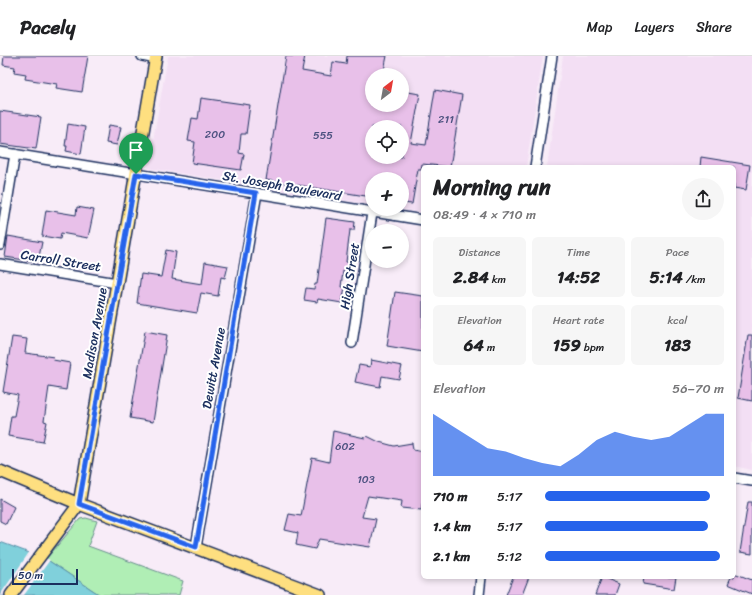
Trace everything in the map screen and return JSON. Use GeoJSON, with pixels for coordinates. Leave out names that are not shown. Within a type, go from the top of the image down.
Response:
{"type":"FeatureCollection","features":[{"type":"Feature","properties":{"kind":"main road","name":"Madison Avenue"},"geometry":{"type":"LineString","coordinates":[[11,595],[79,504],[156,57]]}},
{"type":"Feature","properties":{"kind":"main road"},"geometry":{"type":"LineString","coordinates":[[0,471],[79,504],[196,547],[313,594]]}},
{"type":"Feature","properties":{"kind":"street"},"geometry":{"type":"LineString","coordinates":[[142,56],[156,57]]}},
{"type":"Feature","properties":{"kind":"street"},"geometry":{"type":"LineString","coordinates":[[535,165],[552,56]]}},
{"type":"Feature","properties":{"kind":"street","name":"St. Joseph Boulevard"},"geometry":{"type":"LineString","coordinates":[[0,152],[365,212]]}},
{"type":"Feature","properties":{"kind":"street"},"geometry":{"type":"LineString","coordinates":[[0,245],[15,154]]}},
{"type":"Feature","properties":{"kind":"street","name":"Dewitt Avenue"},"geometry":{"type":"LineString","coordinates":[[196,547],[256,193]]}},
{"type":"Feature","properties":{"kind":"street","name":"High Street"},"geometry":{"type":"LineString","coordinates":[[352,343],[372,216]]}},
{"type":"Feature","properties":{"kind":"street","name":"St. Joseph Boulevard"},"geometry":{"type":"LineString","coordinates":[[394,216],[421,220]]}},
{"type":"Feature","properties":{"kind":"street","name":"Carroll Street"},"geometry":{"type":"LineString","coordinates":[[0,264],[117,283]]}},
{"type":"Feature","properties":{"kind":"street"},"geometry":{"type":"LineString","coordinates":[[736,478],[752,481]]}},
{"type":"Feature","properties":{"kind":"street"},"geometry":{"type":"LineString","coordinates":[[479,595],[481,579]]}},
{"type":"Feature","properties":{"kind":"shaded area"},"geometry":{"type":"Polygon","coordinates":[[[168,56],[543,56],[526,165],[421,165],[421,213],[409,211],[409,172],[365,172],[365,204],[148,168],[168,56]]]}},
{"type":"Feature","properties":{"kind":"shaded area"},"geometry":{"type":"Polygon","coordinates":[[[563,56],[752,56],[752,470],[736,466],[736,165],[547,165],[563,56]]]}},
{"type":"Feature","properties":{"kind":"green space"},"geometry":{"type":"Polygon","coordinates":[[[86,518],[97,521],[88,546],[183,581],[179,595],[100,595],[46,559],[80,519],[86,518]]]}},
{"type":"Feature","properties":{"kind":"water"},"geometry":{"type":"Polygon","coordinates":[[[0,542],[46,559],[100,595],[0,595],[0,542]]]}},
{"type":"Feature","properties":{"kind":"pier"},"geometry":{"type":"Polygon","coordinates":[[[30,551],[50,560],[24,595],[0,595],[30,551]]]}},
{"type":"Feature","properties":{"kind":"building"},"geometry":{"type":"Polygon","coordinates":[[[4,56],[88,56],[82,92],[56,88],[57,84],[25,79],[26,74],[14,72],[15,67],[3,65],[4,56]]]}},
{"type":"Feature","properties":{"kind":"building"},"geometry":{"type":"Polygon","coordinates":[[[286,56],[305,56],[302,71],[331,76],[333,62],[346,64],[347,56],[387,56],[384,68],[365,68],[365,112],[409,112],[409,92],[420,94],[411,143],[426,145],[435,90],[462,95],[450,165],[421,165],[421,169],[418,169],[412,204],[409,204],[409,172],[365,172],[365,196],[266,180],[286,56]]]}},
{"type":"Feature","properties":{"kind":"building"},"geometry":{"type":"Polygon","coordinates":[[[201,98],[250,105],[246,134],[241,134],[239,153],[244,154],[241,170],[192,163],[195,142],[188,141],[192,118],[198,119],[201,98]]]}},
{"type":"Feature","properties":{"kind":"building"},"geometry":{"type":"Polygon","coordinates":[[[0,111],[41,117],[36,149],[0,144],[0,111]]]}},
{"type":"Feature","properties":{"kind":"building"},"geometry":{"type":"Polygon","coordinates":[[[68,124],[85,127],[81,154],[66,151],[67,146],[65,146],[68,124]]]}},
{"type":"Feature","properties":{"kind":"building"},"geometry":{"type":"Polygon","coordinates":[[[109,125],[121,127],[117,145],[106,143],[109,125]]]}},
{"type":"Feature","properties":{"kind":"building"},"geometry":{"type":"Polygon","coordinates":[[[701,157],[750,165],[746,190],[736,188],[736,165],[700,165],[701,157]]]}},
{"type":"Feature","properties":{"kind":"building"},"geometry":{"type":"Polygon","coordinates":[[[77,207],[94,210],[88,238],[61,233],[60,239],[42,236],[46,210],[76,215],[77,207]]]}},
{"type":"Feature","properties":{"kind":"building"},"geometry":{"type":"Polygon","coordinates":[[[326,218],[355,222],[354,230],[350,230],[346,262],[354,263],[352,273],[343,271],[341,287],[345,287],[342,303],[318,299],[317,302],[304,300],[306,288],[314,289],[315,284],[317,284],[326,218]]]}},
{"type":"Feature","properties":{"kind":"building"},"geometry":{"type":"Polygon","coordinates":[[[8,236],[42,242],[38,262],[5,257],[8,236]]]}},
{"type":"Feature","properties":{"kind":"building"},"geometry":{"type":"Polygon","coordinates":[[[166,250],[176,252],[172,279],[202,284],[205,262],[228,266],[225,278],[221,277],[218,296],[201,293],[197,313],[137,303],[141,274],[161,277],[166,250]]]}},
{"type":"Feature","properties":{"kind":"building"},"geometry":{"type":"Polygon","coordinates":[[[395,292],[421,296],[421,352],[387,346],[395,292]]]}},
{"type":"Feature","properties":{"kind":"building"},"geometry":{"type":"Polygon","coordinates":[[[145,331],[167,335],[153,422],[130,418],[145,331]]]}},
{"type":"Feature","properties":{"kind":"building"},"geometry":{"type":"Polygon","coordinates":[[[748,335],[752,335],[752,401],[738,398],[748,335]]]}},
{"type":"Feature","properties":{"kind":"building"},"geometry":{"type":"Polygon","coordinates":[[[12,337],[27,339],[25,353],[54,357],[53,360],[70,363],[66,390],[49,387],[44,421],[47,422],[43,442],[8,436],[11,416],[14,416],[18,395],[3,392],[12,337]]]}},
{"type":"Feature","properties":{"kind":"building"},"geometry":{"type":"Polygon","coordinates":[[[371,360],[402,366],[399,379],[382,376],[380,387],[355,382],[359,365],[370,367],[371,360]]]}},
{"type":"Feature","properties":{"kind":"building"},"geometry":{"type":"Polygon","coordinates":[[[333,431],[365,438],[367,436],[379,442],[394,446],[412,443],[413,450],[421,452],[421,510],[401,508],[402,501],[368,496],[362,517],[376,519],[370,547],[319,539],[315,549],[296,545],[298,533],[285,530],[289,514],[301,516],[312,458],[329,462],[333,431]]]}},
{"type":"Feature","properties":{"kind":"building"},"geometry":{"type":"Polygon","coordinates":[[[0,499],[14,507],[6,524],[0,521],[0,499]]]}},
{"type":"Feature","properties":{"kind":"building"},"geometry":{"type":"Polygon","coordinates":[[[748,502],[752,502],[752,554],[740,552],[748,502]]]}},
{"type":"Feature","properties":{"kind":"building"},"geometry":{"type":"Polygon","coordinates":[[[736,574],[752,580],[752,594],[728,584],[730,579],[736,579],[736,574]]]}},
{"type":"Feature","properties":{"kind":"building"},"geometry":{"type":"Polygon","coordinates":[[[512,579],[528,579],[522,595],[506,595],[512,579]]]}},
{"type":"Feature","properties":{"kind":"building"},"geometry":{"type":"Polygon","coordinates":[[[601,579],[607,579],[619,584],[615,595],[595,595],[601,579]]]}},
{"type":"Feature","properties":{"kind":"building"},"geometry":{"type":"Polygon","coordinates":[[[644,579],[676,579],[674,589],[643,584],[644,579]]]}},
{"type":"Feature","properties":{"kind":"route"},"geometry":{"type":"LineString","coordinates":[[136,174],[256,193],[196,547],[79,504],[136,174]]}}]}
